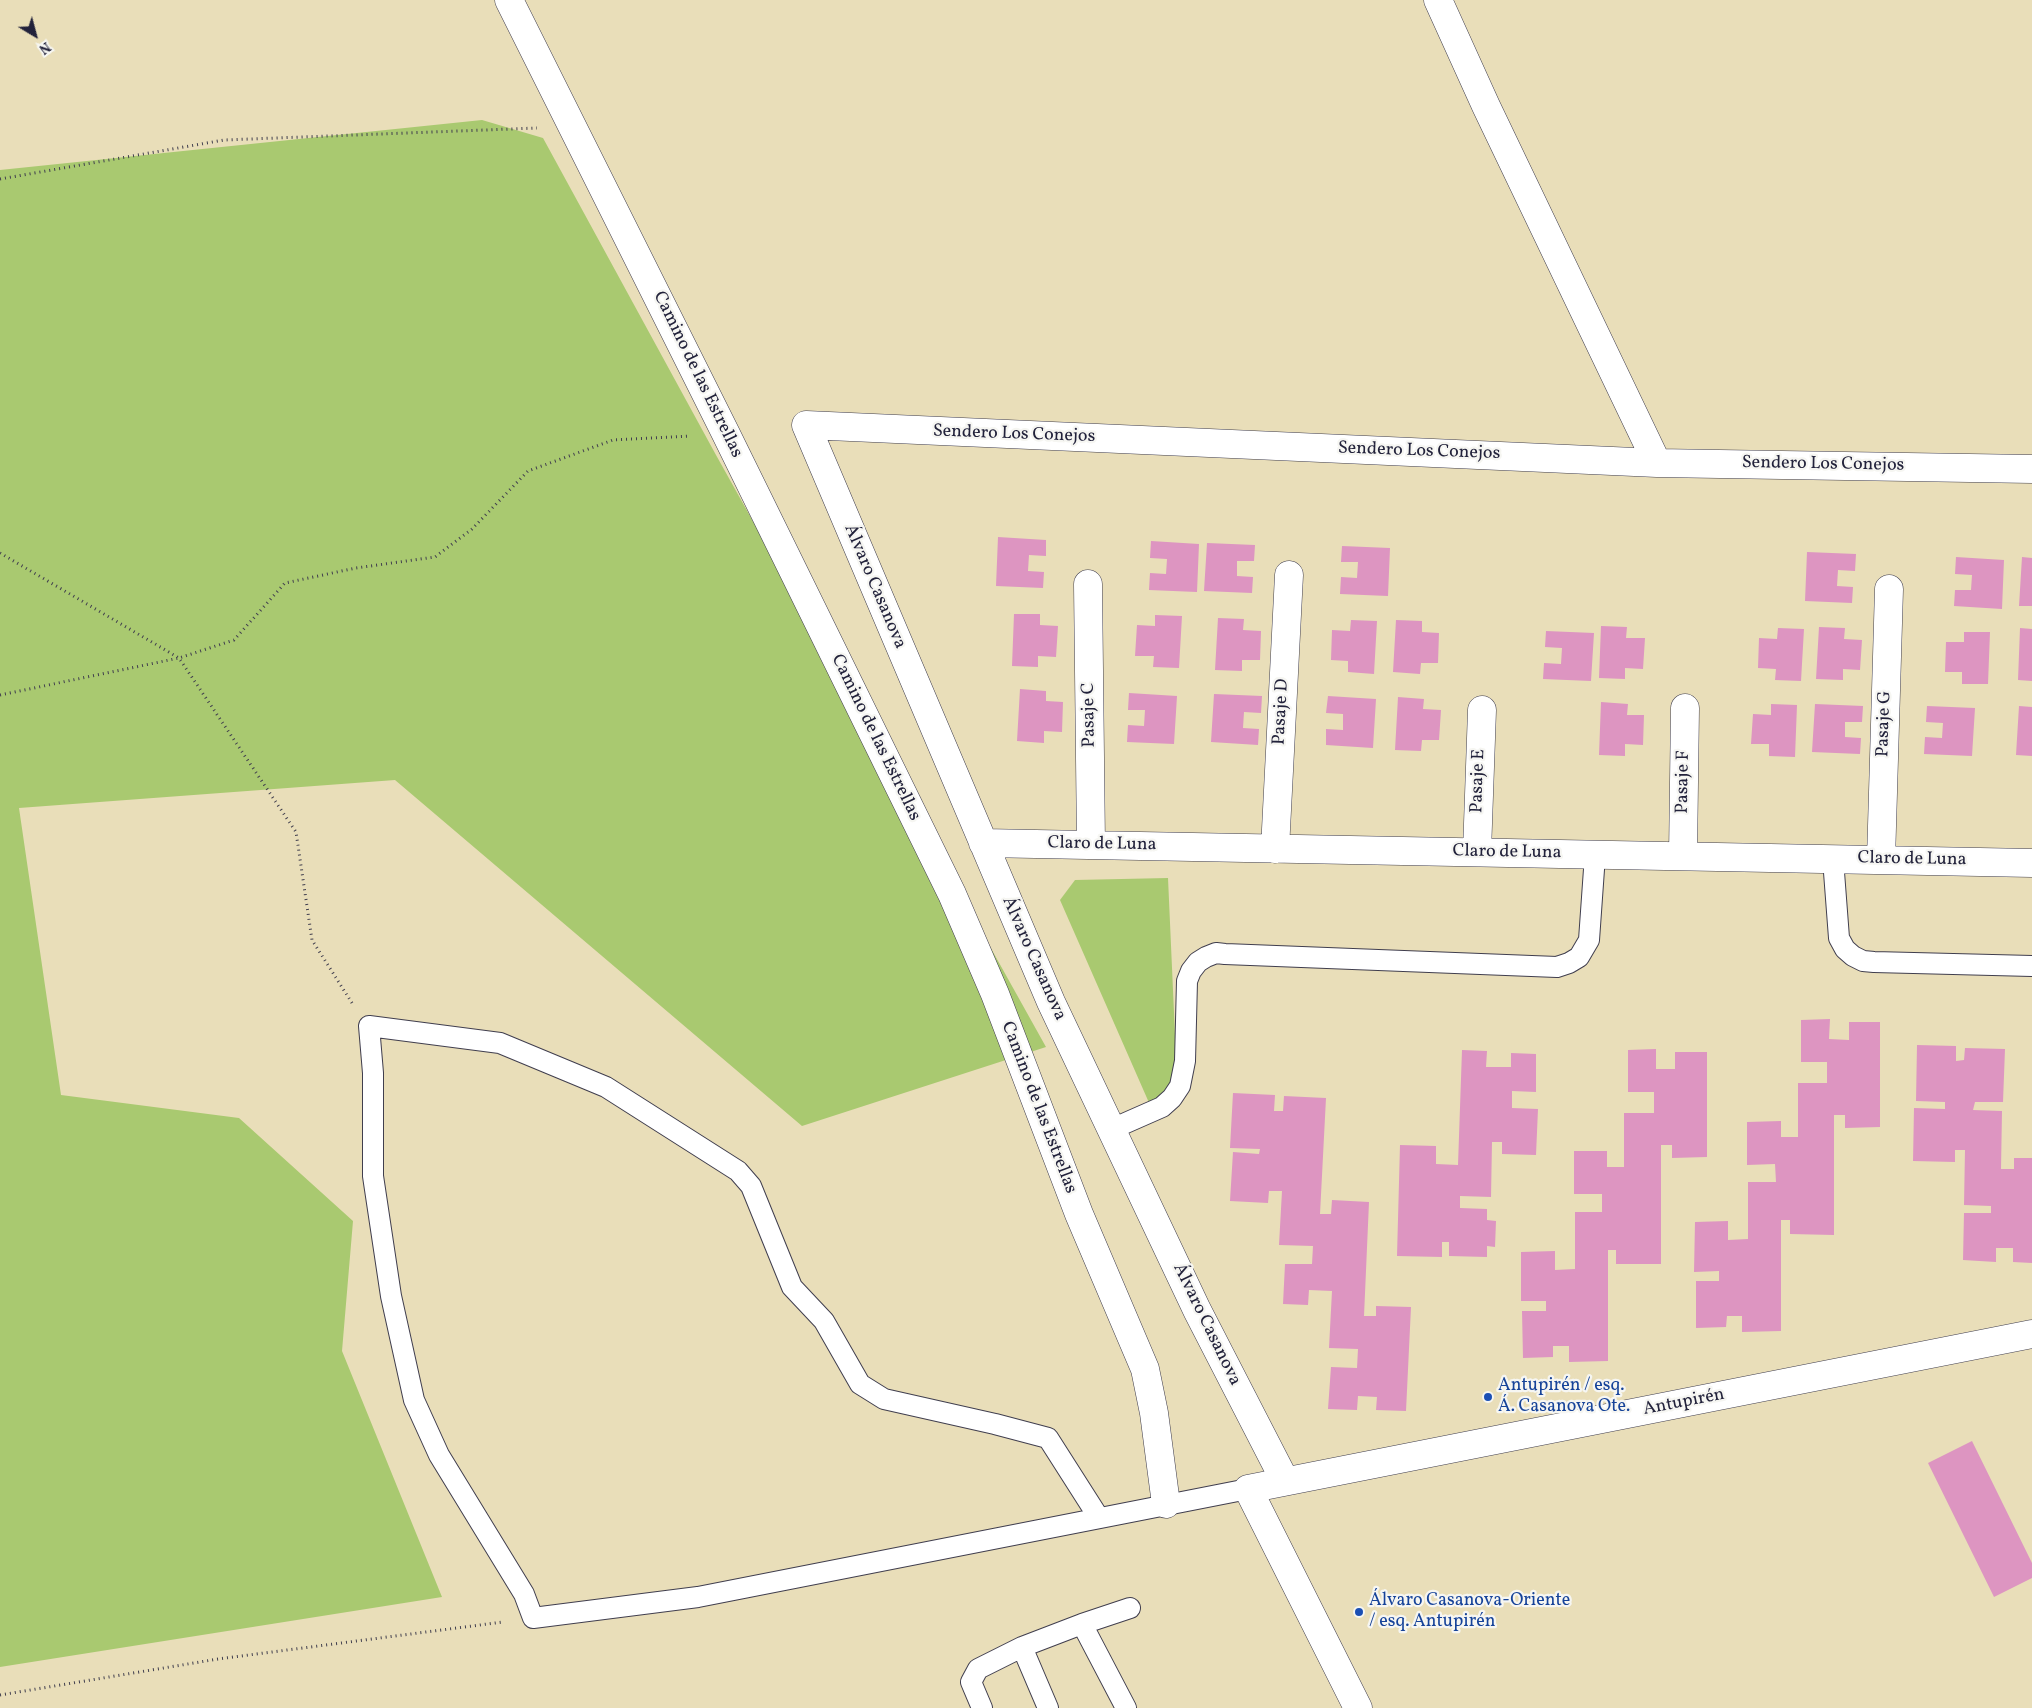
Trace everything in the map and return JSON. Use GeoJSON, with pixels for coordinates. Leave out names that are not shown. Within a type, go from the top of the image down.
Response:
{"type":"FeatureCollection","features":[{"type":"Feature","properties":{"kind":"street","name":"Camino de las Estrellas"},"geometry":{"type":"LineString","coordinates":[[509,0],[726,434],[952,894],[995,994],[1079,1214],[1145,1369],[1154,1413],[1166,1504]]}},
{"type":"Feature","properties":{"kind":"street"},"geometry":{"type":"LineString","coordinates":[[1438,0],[1486,106],[1657,463]]}},
{"type":"Feature","properties":{"kind":"street","name":"Sendero Los Conejos"},"geometry":{"type":"LineString","coordinates":[[806,426],[1657,463],[2032,469]]}},
{"type":"Feature","properties":{"kind":"street","name":"Álvaro Casanova"},"geometry":{"type":"LineString","coordinates":[[806,426],[1052,1002],[1198,1310],[1285,1481]]}},
{"type":"Feature","properties":{"kind":"street","name":"Pasaje D"},"geometry":{"type":"LineString","coordinates":[[1275,848],[1289,575]]}},
{"type":"Feature","properties":{"kind":"street","name":"Pasaje C"},"geometry":{"type":"LineString","coordinates":[[1088,584],[1091,845]]}},
{"type":"Feature","properties":{"kind":"street","name":"Pasaje G"},"geometry":{"type":"LineString","coordinates":[[1881,860],[1888,589]]}},
{"type":"Feature","properties":{"kind":"street","name":"Pasaje F"},"geometry":{"type":"LineString","coordinates":[[1683,856],[1685,708]]}},
{"type":"Feature","properties":{"kind":"street","name":"Pasaje E"},"geometry":{"type":"LineString","coordinates":[[1476,852],[1482,710]]}},
{"type":"Feature","properties":{"kind":"street","name":"Claro de Luna"},"geometry":{"type":"LineString","coordinates":[[983,843],[2032,863]]}},
{"type":"Feature","properties":{"kind":"street","name":"Antupirén"},"geometry":{"type":"LineString","coordinates":[[1248,1489],[2032,1334]]}},
{"type":"Feature","properties":{"kind":"street"},"geometry":{"type":"LineString","coordinates":[[1248,1489],[1358,1708]]}},
{"type":"Feature","properties":{"kind":"lane"},"geometry":{"type":"LineString","coordinates":[[1112,1129],[1162,1107],[1172,1098],[1180,1086],[1185,1062],[1187,981],[1191,970],[1206,957],[1216,953],[1557,967],[1579,957],[1589,940],[1595,855]]}},
{"type":"Feature","properties":{"kind":"lane"},"geometry":{"type":"LineString","coordinates":[[1833,859],[1839,938],[1845,949],[1853,956],[1863,961],[1874,962],[2032,966]]}},
{"type":"Feature","properties":{"kind":"lane"},"geometry":{"type":"LineString","coordinates":[[1099,1518],[1048,1438],[884,1399],[860,1384],[824,1321],[792,1287],[751,1186],[738,1171],[606,1088],[500,1043],[369,1026],[374,1073],[373,1176],[391,1296],[414,1400],[439,1455],[524,1594],[534,1618],[698,1597],[1248,1489]]}},
{"type":"Feature","properties":{"kind":"lane"},"geometry":{"type":"LineString","coordinates":[[982,1708],[971,1682],[978,1669],[1022,1646],[1130,1608]]}},
{"type":"Feature","properties":{"kind":"lane"},"geometry":{"type":"LineString","coordinates":[[1082,1624],[1126,1708]]}},
{"type":"Feature","properties":{"kind":"lane"},"geometry":{"type":"LineString","coordinates":[[1022,1646],[1048,1708]]}},
{"type":"Feature","properties":{"kind":"path"},"geometry":{"type":"LineString","coordinates":[[0,179],[224,140],[573,126]]}},
{"type":"Feature","properties":{"kind":"path"},"geometry":{"type":"LineString","coordinates":[[0,695],[179,658],[234,640],[285,583],[356,568],[435,557],[472,529],[528,471],[613,440],[726,434]]}},
{"type":"Feature","properties":{"kind":"path"},"geometry":{"type":"LineString","coordinates":[[0,553],[179,658],[296,832],[312,940],[341,987],[369,1026]]}},
{"type":"Feature","properties":{"kind":"path"},"geometry":{"type":"LineString","coordinates":[[0,1695],[218,1659],[534,1618]]}},
{"type":"Feature","properties":{"kind":"green space"},"geometry":{"type":"Polygon","coordinates":[[[482,120],[543,138],[716,455],[1046,1047],[802,1126],[395,780],[19,808],[61,1095],[239,1118],[353,1221],[342,1351],[442,1597],[0,1667],[0,170],[482,120]]]}},
{"type":"Feature","properties":{"kind":"green space"},"geometry":{"type":"Polygon","coordinates":[[[1168,878],[1177,1080],[1150,1105],[1060,900],[1075,880],[1168,878]]]}},
{"type":"Feature","properties":{"kind":"building"},"geometry":{"type":"Polygon","coordinates":[[[998,537],[1046,540],[1046,556],[1029,555],[1028,571],[1044,572],[1043,588],[996,586],[998,537]]]}},
{"type":"Feature","properties":{"kind":"building"},"geometry":{"type":"Polygon","coordinates":[[[1151,541],[1199,544],[1197,592],[1149,590],[1150,573],[1166,574],[1167,559],[1150,558],[1151,541]]]}},
{"type":"Feature","properties":{"kind":"building"},"geometry":{"type":"Polygon","coordinates":[[[1207,543],[1255,545],[1254,561],[1237,561],[1237,576],[1253,577],[1252,593],[1204,591],[1207,543]]]}},
{"type":"Feature","properties":{"kind":"building"},"geometry":{"type":"Polygon","coordinates":[[[1342,546],[1390,548],[1388,596],[1340,594],[1341,577],[1357,578],[1358,562],[1341,562],[1342,546]]]}},
{"type":"Feature","properties":{"kind":"building"},"geometry":{"type":"Polygon","coordinates":[[[1807,552],[1856,554],[1855,571],[1838,570],[1837,586],[1853,587],[1852,603],[1805,601],[1807,552]]]}},
{"type":"Feature","properties":{"kind":"building"},"geometry":{"type":"Polygon","coordinates":[[[1956,557],[2004,560],[2002,609],[1954,606],[1955,590],[1971,590],[1972,575],[1955,574],[1956,557]]]}},
{"type":"Feature","properties":{"kind":"building"},"geometry":{"type":"Polygon","coordinates":[[[2022,557],[2032,558],[2032,606],[2019,606],[2022,557]]]}},
{"type":"Feature","properties":{"kind":"building"},"geometry":{"type":"Polygon","coordinates":[[[1014,614],[1040,614],[1040,625],[1058,626],[1056,657],[1038,656],[1038,667],[1012,666],[1014,614]]]}},
{"type":"Feature","properties":{"kind":"building"},"geometry":{"type":"Polygon","coordinates":[[[1155,615],[1182,616],[1179,668],[1153,667],[1154,656],[1135,656],[1137,625],[1155,626],[1155,615]]]}},
{"type":"Feature","properties":{"kind":"building"},"geometry":{"type":"Polygon","coordinates":[[[1218,618],[1244,619],[1243,630],[1261,631],[1260,660],[1242,660],[1242,671],[1215,670],[1218,618]]]}},
{"type":"Feature","properties":{"kind":"building"},"geometry":{"type":"Polygon","coordinates":[[[1351,620],[1377,621],[1374,674],[1348,672],[1348,661],[1331,660],[1332,630],[1350,631],[1351,620]]]}},
{"type":"Feature","properties":{"kind":"building"},"geometry":{"type":"Polygon","coordinates":[[[1396,620],[1422,621],[1422,632],[1439,633],[1438,663],[1421,663],[1420,674],[1393,672],[1396,620]]]}},
{"type":"Feature","properties":{"kind":"building"},"geometry":{"type":"Polygon","coordinates":[[[1601,626],[1627,627],[1626,638],[1645,638],[1643,669],[1625,668],[1625,679],[1599,678],[1601,626]]]}},
{"type":"Feature","properties":{"kind":"building"},"geometry":{"type":"Polygon","coordinates":[[[1819,627],[1845,628],[1844,639],[1862,640],[1860,670],[1843,669],[1843,680],[1816,679],[1819,627]]]}},
{"type":"Feature","properties":{"kind":"building"},"geometry":{"type":"Polygon","coordinates":[[[1778,628],[1804,629],[1801,681],[1775,680],[1776,669],[1758,668],[1759,638],[1777,639],[1778,628]]]}},
{"type":"Feature","properties":{"kind":"building"},"geometry":{"type":"Polygon","coordinates":[[[2020,628],[2032,629],[2032,681],[2018,680],[2020,628]]]}},
{"type":"Feature","properties":{"kind":"building"},"geometry":{"type":"Polygon","coordinates":[[[1546,631],[1594,633],[1591,681],[1543,679],[1544,663],[1561,664],[1562,648],[1545,647],[1546,631]]]}},
{"type":"Feature","properties":{"kind":"building"},"geometry":{"type":"Polygon","coordinates":[[[1964,632],[1990,632],[1988,684],[1962,684],[1962,672],[1945,672],[1946,642],[1964,642],[1964,632]]]}},
{"type":"Feature","properties":{"kind":"building"},"geometry":{"type":"Polygon","coordinates":[[[1020,689],[1046,691],[1046,701],[1063,702],[1062,732],[1044,731],[1044,743],[1017,741],[1020,689]]]}},
{"type":"Feature","properties":{"kind":"building"},"geometry":{"type":"Polygon","coordinates":[[[1129,693],[1177,696],[1174,744],[1127,742],[1128,725],[1144,726],[1145,710],[1128,710],[1129,693]]]}},
{"type":"Feature","properties":{"kind":"building"},"geometry":{"type":"Polygon","coordinates":[[[1214,694],[1262,696],[1261,713],[1244,712],[1243,728],[1259,729],[1258,745],[1211,742],[1214,694]]]}},
{"type":"Feature","properties":{"kind":"building"},"geometry":{"type":"Polygon","coordinates":[[[1328,696],[1376,699],[1373,748],[1326,745],[1326,729],[1343,730],[1343,714],[1326,713],[1328,696]]]}},
{"type":"Feature","properties":{"kind":"building"},"geometry":{"type":"Polygon","coordinates":[[[1398,697],[1424,699],[1423,709],[1441,710],[1439,740],[1422,740],[1421,751],[1395,750],[1398,697]]]}},
{"type":"Feature","properties":{"kind":"building"},"geometry":{"type":"Polygon","coordinates":[[[1601,702],[1628,704],[1627,715],[1644,715],[1643,745],[1625,744],[1625,756],[1599,755],[1601,702]]]}},
{"type":"Feature","properties":{"kind":"building"},"geometry":{"type":"Polygon","coordinates":[[[1771,704],[1797,705],[1795,757],[1769,756],[1769,744],[1751,744],[1753,714],[1771,715],[1771,704]]]}},
{"type":"Feature","properties":{"kind":"building"},"geometry":{"type":"Polygon","coordinates":[[[1815,704],[1863,706],[1862,722],[1845,722],[1845,737],[1861,738],[1860,754],[1812,752],[1815,704]]]}},
{"type":"Feature","properties":{"kind":"building"},"geometry":{"type":"Polygon","coordinates":[[[1927,706],[1975,708],[1972,756],[1924,754],[1925,737],[1942,738],[1943,723],[1926,722],[1927,706]]]}},
{"type":"Feature","properties":{"kind":"building"},"geometry":{"type":"Polygon","coordinates":[[[2019,706],[2032,707],[2032,756],[2016,755],[2019,706]]]}},
{"type":"Feature","properties":{"kind":"building"},"geometry":{"type":"Polygon","coordinates":[[[1830,1019],[1829,1039],[1849,1040],[1849,1022],[1880,1022],[1880,1127],[1845,1128],[1845,1115],[1834,1115],[1834,1235],[1790,1234],[1790,1220],[1781,1220],[1781,1331],[1742,1332],[1742,1316],[1727,1316],[1726,1327],[1696,1328],[1696,1281],[1719,1281],[1719,1271],[1694,1272],[1695,1222],[1728,1221],[1728,1240],[1748,1239],[1748,1182],[1776,1182],[1775,1164],[1747,1165],[1747,1122],[1781,1121],[1781,1137],[1798,1137],[1798,1083],[1827,1083],[1827,1062],[1801,1062],[1801,1020],[1830,1019]]]}},
{"type":"Feature","properties":{"kind":"building"},"geometry":{"type":"Polygon","coordinates":[[[1917,1045],[1956,1046],[1956,1061],[1964,1060],[1965,1048],[2005,1049],[2003,1102],[1975,1102],[1973,1110],[2002,1111],[2001,1169],[2014,1169],[2014,1158],[2032,1158],[2032,1263],[2013,1262],[2013,1248],[1996,1248],[1996,1262],[1963,1260],[1964,1213],[1991,1213],[1991,1206],[1964,1205],[1965,1150],[1955,1150],[1955,1162],[1913,1161],[1914,1108],[1945,1109],[1945,1102],[1916,1101],[1917,1045]]]}},
{"type":"Feature","properties":{"kind":"building"},"geometry":{"type":"Polygon","coordinates":[[[1656,1049],[1656,1069],[1675,1069],[1675,1052],[1707,1052],[1707,1157],[1672,1158],[1672,1145],[1661,1145],[1661,1264],[1616,1264],[1616,1250],[1608,1250],[1608,1361],[1569,1362],[1569,1346],[1553,1346],[1553,1357],[1523,1358],[1522,1311],[1546,1311],[1546,1301],[1521,1301],[1521,1252],[1555,1251],[1555,1270],[1575,1269],[1575,1212],[1602,1212],[1602,1194],[1574,1194],[1574,1151],[1607,1151],[1607,1167],[1624,1167],[1624,1113],[1654,1113],[1654,1092],[1628,1092],[1628,1050],[1656,1049]]]}},
{"type":"Feature","properties":{"kind":"building"},"geometry":{"type":"Polygon","coordinates":[[[1462,1050],[1487,1051],[1486,1067],[1511,1067],[1511,1053],[1536,1054],[1536,1092],[1512,1091],[1512,1108],[1538,1109],[1536,1155],[1502,1154],[1502,1142],[1492,1142],[1491,1197],[1460,1196],[1460,1208],[1487,1209],[1487,1220],[1496,1221],[1495,1247],[1487,1246],[1487,1257],[1449,1256],[1449,1242],[1442,1242],[1442,1257],[1397,1256],[1400,1145],[1436,1146],[1436,1164],[1458,1165],[1462,1050]]]}},
{"type":"Feature","properties":{"kind":"building"},"geometry":{"type":"Polygon","coordinates":[[[1233,1093],[1275,1095],[1274,1111],[1283,1111],[1284,1096],[1326,1098],[1320,1214],[1331,1214],[1332,1200],[1369,1202],[1364,1316],[1376,1316],[1376,1306],[1411,1307],[1406,1411],[1376,1410],[1377,1397],[1358,1396],[1357,1410],[1328,1409],[1331,1367],[1357,1368],[1358,1349],[1329,1348],[1332,1291],[1309,1290],[1308,1305],[1283,1304],[1285,1264],[1312,1264],[1313,1246],[1279,1245],[1282,1191],[1269,1191],[1268,1203],[1230,1201],[1233,1152],[1259,1154],[1260,1149],[1230,1148],[1233,1093]]]}},
{"type":"Feature","properties":{"kind":"building"},"geometry":{"type":"Polygon","coordinates":[[[1972,1441],[2032,1563],[2032,1578],[1994,1597],[1928,1463],[1972,1441]]]}},
{"type":"Feature","properties":{"kind":"place","name":"Antupirén / esq. Á. Casanova Ote."},"geometry":{"type":"Point","coordinates":[1488,1397]}},
{"type":"Feature","properties":{"kind":"place","name":"Álvaro Casanova-Oriente / esq. Antupirén"},"geometry":{"type":"Point","coordinates":[1359,1612]}}]}
